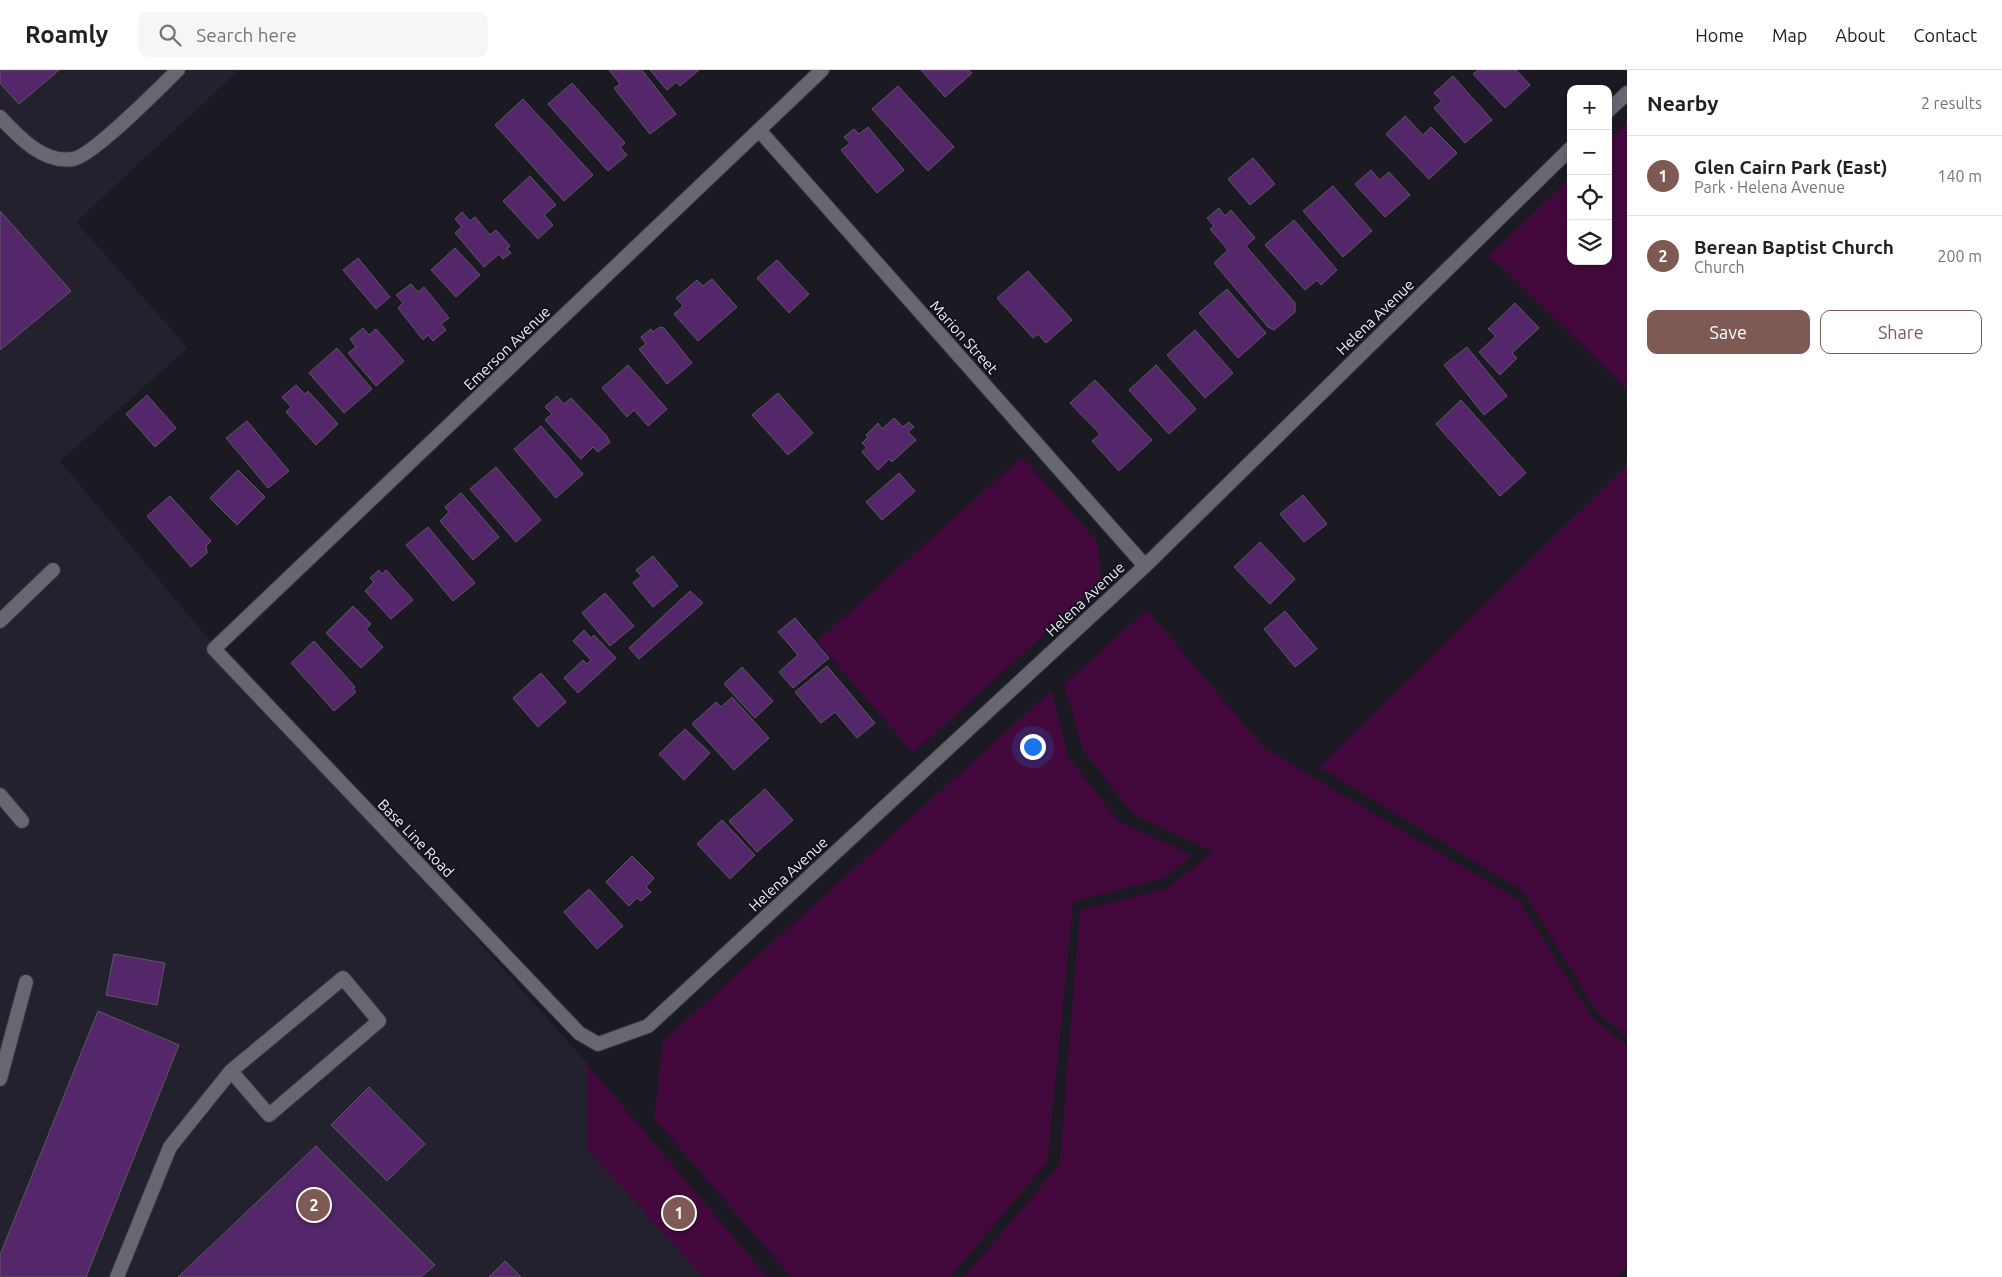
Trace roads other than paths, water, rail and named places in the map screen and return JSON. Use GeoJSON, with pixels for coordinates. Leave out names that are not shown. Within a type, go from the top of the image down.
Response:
{"type":"FeatureCollection","features":[{"type":"Feature","properties":{"kind":"street"},"geometry":{"type":"LineString","coordinates":[[0,117],[24,143],[53,158],[74,159],[94,148],[178,70]]}},
{"type":"Feature","properties":{"kind":"street","name":"Emerson Avenue"},"geometry":{"type":"LineString","coordinates":[[214,649],[822,70]]}},
{"type":"Feature","properties":{"kind":"street"},"geometry":{"type":"LineString","coordinates":[[1612,107],[1627,93]]}},
{"type":"Feature","properties":{"kind":"street","name":"Marion Street"},"geometry":{"type":"LineString","coordinates":[[759,130],[1145,566]]}},
{"type":"Feature","properties":{"kind":"street","name":"Helena Avenue"},"geometry":{"type":"LineString","coordinates":[[598,1044],[648,1026],[1145,566],[1567,152]]}},
{"type":"Feature","properties":{"kind":"street"},"geometry":{"type":"LineString","coordinates":[[0,621],[53,570]]}},
{"type":"Feature","properties":{"kind":"street","name":"Base Line Road"},"geometry":{"type":"LineString","coordinates":[[214,649],[579,1033],[598,1044]]}},
{"type":"Feature","properties":{"kind":"street"},"geometry":{"type":"LineString","coordinates":[[0,795],[22,821]]}},
{"type":"Feature","properties":{"kind":"street"},"geometry":{"type":"LineString","coordinates":[[117,1277],[170,1146],[231,1071],[343,978],[379,1021],[269,1115],[231,1071]]}},
{"type":"Feature","properties":{"kind":"street"},"geometry":{"type":"LineString","coordinates":[[0,1080],[26,982]]}},
{"type":"Feature","properties":{"kind":"place","name":"Berean Baptist Church"},"geometry":{"type":"Point","coordinates":[314,1205]}},
{"type":"Feature","properties":{"kind":"place","name":"Glen Cairn Park (East)"},"geometry":{"type":"Point","coordinates":[679,1213]}}]}
